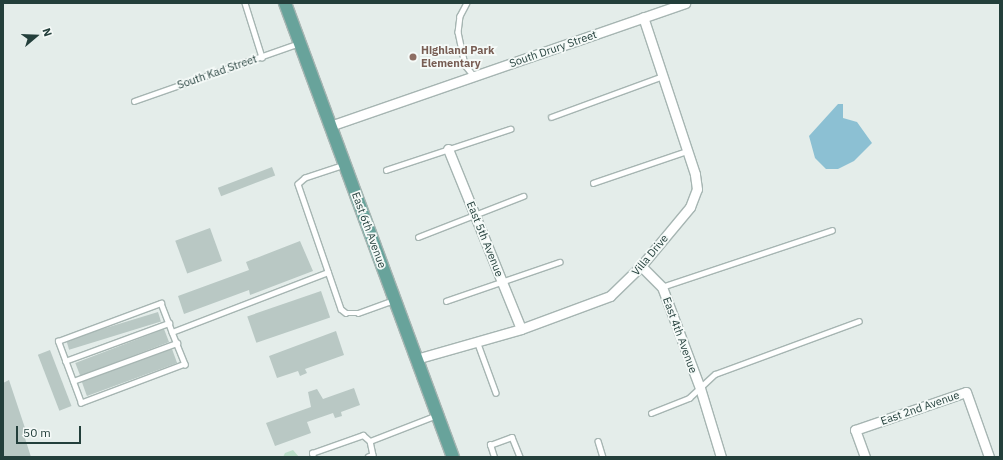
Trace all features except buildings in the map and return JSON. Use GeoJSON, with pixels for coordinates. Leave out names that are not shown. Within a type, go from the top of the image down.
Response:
{"type":"FeatureCollection","features":[{"type":"Feature","properties":{"kind":"main road","name":"East 6th Avenue"},"geometry":{"type":"LineString","coordinates":[[285,3],[453,457]]}},
{"type":"Feature","properties":{"kind":"street","name":"South Drury Street"},"geometry":{"type":"LineString","coordinates":[[330,126],[685,3]]}},
{"type":"Feature","properties":{"kind":"street","name":"Villa Drive"},"geometry":{"type":"LineString","coordinates":[[416,359],[521,329],[606,299],[618,292],[695,199],[695,174],[643,17]]}},
{"type":"Feature","properties":{"kind":"street","name":"East 5th Avenue"},"geometry":{"type":"LineString","coordinates":[[448,149],[521,329]]}},
{"type":"Feature","properties":{"kind":"street","name":"East 4th Avenue"},"geometry":{"type":"LineString","coordinates":[[641,266],[662,287],[700,388],[721,457]]}},
{"type":"Feature","properties":{"kind":"street","name":"East 2nd Avenue"},"geometry":{"type":"LineString","coordinates":[[865,457],[855,430],[966,392],[989,457]]}},
{"type":"Feature","properties":{"kind":"lane"},"geometry":{"type":"LineString","coordinates":[[245,3],[262,57]]}},
{"type":"Feature","properties":{"kind":"lane"},"geometry":{"type":"LineString","coordinates":[[467,3],[460,16],[458,32],[465,65],[474,76]]}},
{"type":"Feature","properties":{"kind":"lane","name":"South Kad Street"},"geometry":{"type":"LineString","coordinates":[[134,101],[300,43]]}},
{"type":"Feature","properties":{"kind":"lane"},"geometry":{"type":"LineString","coordinates":[[551,117],[663,76]]}},
{"type":"Feature","properties":{"kind":"lane"},"geometry":{"type":"LineString","coordinates":[[386,170],[510,129]]}},
{"type":"Feature","properties":{"kind":"lane"},"geometry":{"type":"LineString","coordinates":[[593,184],[688,151]]}},
{"type":"Feature","properties":{"kind":"lane"},"geometry":{"type":"LineString","coordinates":[[344,165],[304,178],[298,184],[341,309],[346,313],[358,313],[394,300]]}},
{"type":"Feature","properties":{"kind":"lane"},"geometry":{"type":"LineString","coordinates":[[418,237],[523,196]]}},
{"type":"Feature","properties":{"kind":"lane"},"geometry":{"type":"LineString","coordinates":[[662,287],[832,230]]}},
{"type":"Feature","properties":{"kind":"lane"},"geometry":{"type":"LineString","coordinates":[[446,301],[560,262]]}},
{"type":"Feature","properties":{"kind":"lane"},"geometry":{"type":"LineString","coordinates":[[172,332],[328,272]]}},
{"type":"Feature","properties":{"kind":"lane"},"geometry":{"type":"LineString","coordinates":[[161,302],[172,332],[185,364],[81,403],[58,341],[161,302]]}},
{"type":"Feature","properties":{"kind":"lane"},"geometry":{"type":"LineString","coordinates":[[651,413],[689,398],[715,374],[859,321]]}},
{"type":"Feature","properties":{"kind":"lane"},"geometry":{"type":"LineString","coordinates":[[66,361],[169,323]]}},
{"type":"Feature","properties":{"kind":"lane"},"geometry":{"type":"LineString","coordinates":[[477,342],[496,393]]}},
{"type":"Feature","properties":{"kind":"lane"},"geometry":{"type":"LineString","coordinates":[[73,381],[177,343]]}},
{"type":"Feature","properties":{"kind":"lane"},"geometry":{"type":"LineString","coordinates":[[370,441],[437,414]]}},
{"type":"Feature","properties":{"kind":"lane"},"geometry":{"type":"LineString","coordinates":[[313,457],[312,453],[363,435],[370,441],[373,455],[368,457]]}},
{"type":"Feature","properties":{"kind":"lane"},"geometry":{"type":"LineString","coordinates":[[494,457],[490,445],[512,437],[520,457]]}},
{"type":"Feature","properties":{"kind":"lane"},"geometry":{"type":"LineString","coordinates":[[598,441],[603,457]]}},
{"type":"Feature","properties":{"kind":"green space"},"geometry":{"type":"Polygon","coordinates":[[[293,450],[299,457],[283,457],[285,453],[293,450]]]}},
{"type":"Feature","properties":{"kind":"water"},"geometry":{"type":"Polygon","coordinates":[[[838,104],[843,104],[843,118],[857,122],[872,143],[854,161],[838,169],[826,169],[815,158],[809,136],[838,104]]]}},
{"type":"Feature","properties":{"kind":"place","name":"Highland Park Elementary"},"geometry":{"type":"Point","coordinates":[413,57]}}]}
